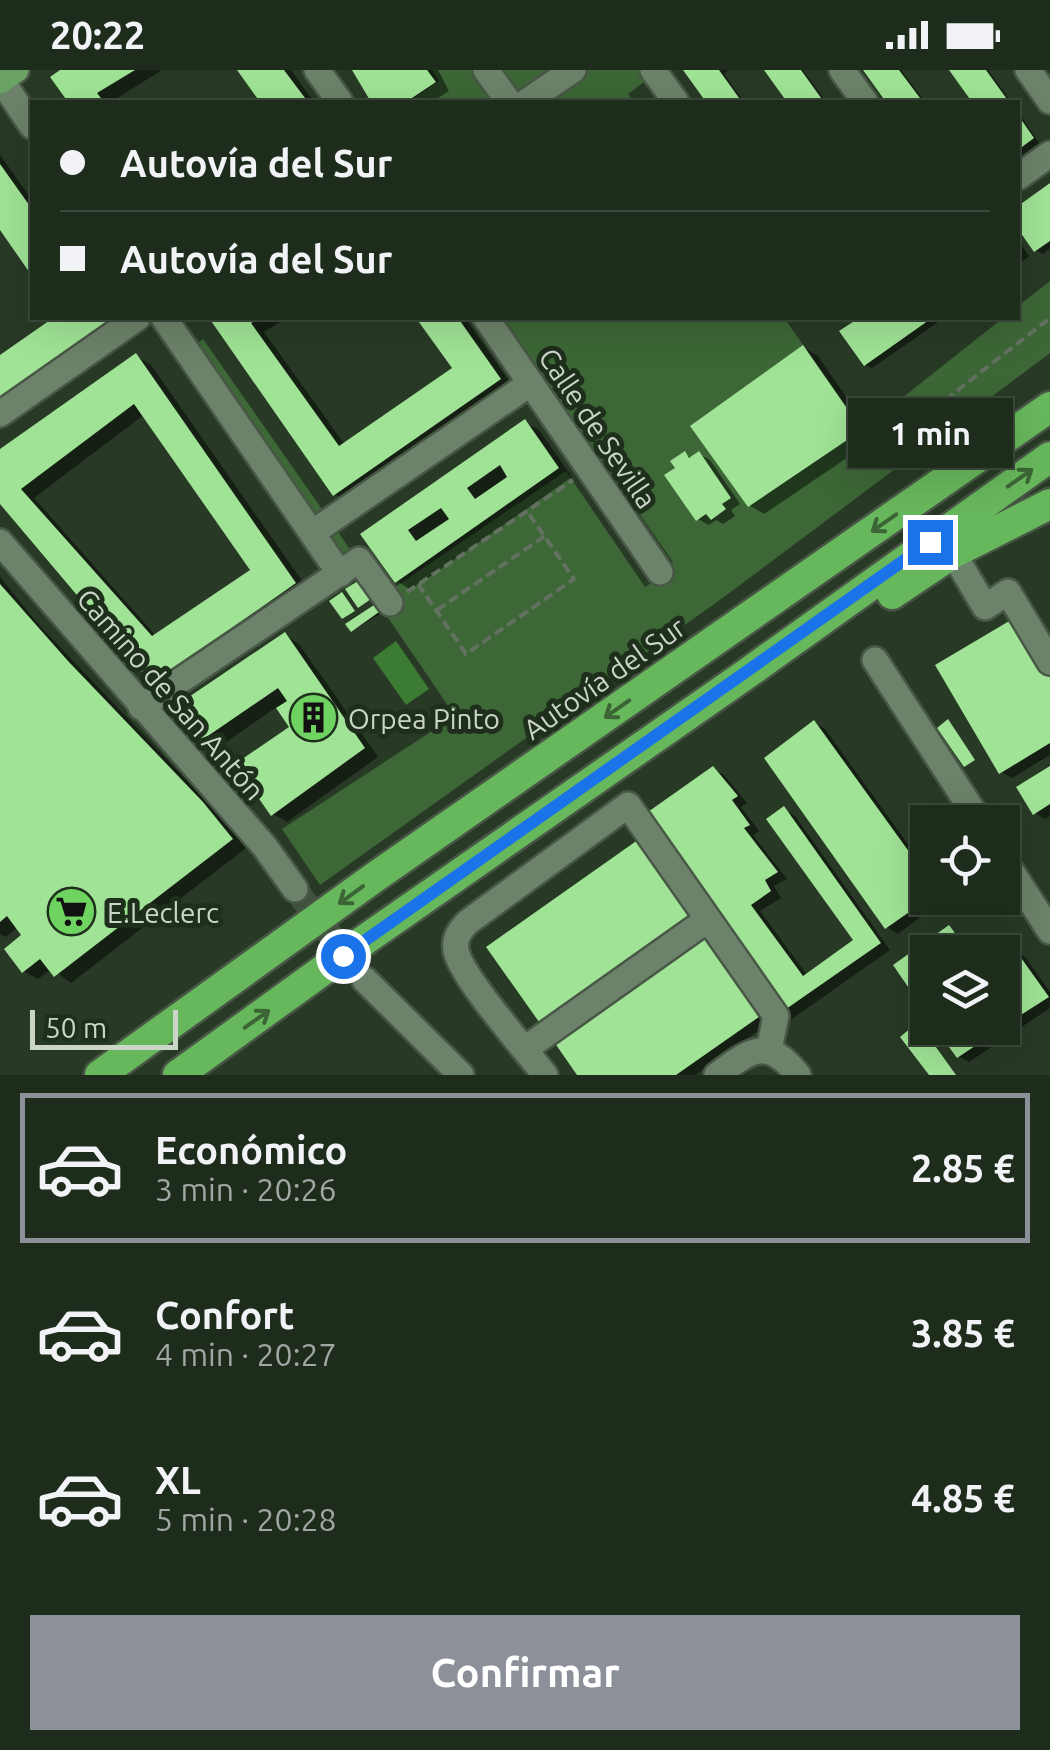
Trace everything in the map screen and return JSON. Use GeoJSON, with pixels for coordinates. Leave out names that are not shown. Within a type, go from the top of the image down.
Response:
{"type":"FeatureCollection","features":[{"type":"Feature","properties":{"kind":"highway","name":"Autovía del Sur"},"geometry":{"type":"LineString","coordinates":[[100,1075],[375,877],[1050,407]]}},
{"type":"Feature","properties":{"kind":"highway"},"geometry":{"type":"LineString","coordinates":[[178,1075],[1050,457]]}},
{"type":"Feature","properties":{"kind":"highway"},"geometry":{"type":"LineString","coordinates":[[1005,527],[1050,495]]}},
{"type":"Feature","properties":{"kind":"highway"},"geometry":{"type":"LineString","coordinates":[[742,677],[811,648],[954,553],[1050,504]]}},
{"type":"Feature","properties":{"kind":"main road"},"geometry":{"type":"LineString","coordinates":[[0,80],[16,70]]}},
{"type":"Feature","properties":{"kind":"street"},"geometry":{"type":"LineString","coordinates":[[317,70],[339,100]]}},
{"type":"Feature","properties":{"kind":"street"},"geometry":{"type":"LineString","coordinates":[[486,70],[508,100]]}},
{"type":"Feature","properties":{"kind":"street"},"geometry":{"type":"LineString","coordinates":[[529,100],[573,70]]}},
{"type":"Feature","properties":{"kind":"street"},"geometry":{"type":"LineString","coordinates":[[653,70],[675,100]]}},
{"type":"Feature","properties":{"kind":"street"},"geometry":{"type":"LineString","coordinates":[[842,70],[864,100]]}},
{"type":"Feature","properties":{"kind":"street"},"geometry":{"type":"LineString","coordinates":[[1028,70],[1050,100]]}},
{"type":"Feature","properties":{"kind":"street"},"geometry":{"type":"LineString","coordinates":[[0,80],[30,123]]}},
{"type":"Feature","properties":{"kind":"street"},"geometry":{"type":"LineString","coordinates":[[1020,175],[1050,154]]}},
{"type":"Feature","properties":{"kind":"street"},"geometry":{"type":"LineString","coordinates":[[0,414],[134,320]]}},
{"type":"Feature","properties":{"kind":"street"},"geometry":{"type":"LineString","coordinates":[[165,320],[340,574]]}},
{"type":"Feature","properties":{"kind":"street","name":"Calle de Sevilla"},"geometry":{"type":"LineString","coordinates":[[487,320],[660,572]]}},
{"type":"Feature","properties":{"kind":"street"},"geometry":{"type":"LineString","coordinates":[[312,533],[530,383]]}},
{"type":"Feature","properties":{"kind":"street","name":"Camino de San Antón"},"geometry":{"type":"LineString","coordinates":[[0,542],[265,847],[295,888]]}},
{"type":"Feature","properties":{"kind":"street"},"geometry":{"type":"LineString","coordinates":[[954,553],[986,607],[1008,592],[1050,662]]}},
{"type":"Feature","properties":{"kind":"street"},"geometry":{"type":"LineString","coordinates":[[142,707],[359,560],[390,603]]}},
{"type":"Feature","properties":{"kind":"street"},"geometry":{"type":"LineString","coordinates":[[875,660],[969,805]]}},
{"type":"Feature","properties":{"kind":"street"},"geometry":{"type":"LineString","coordinates":[[545,1075],[460,964],[456,952],[460,930],[628,805],[776,1016],[770,1050]]}},
{"type":"Feature","properties":{"kind":"street"},"geometry":{"type":"LineString","coordinates":[[1020,885],[1050,931]]}},
{"type":"Feature","properties":{"kind":"street"},"geometry":{"type":"LineString","coordinates":[[525,1049],[708,920]]}},
{"type":"Feature","properties":{"kind":"street"},"geometry":{"type":"LineString","coordinates":[[365,980],[461,1075]]}},
{"type":"Feature","properties":{"kind":"street"},"geometry":{"type":"LineString","coordinates":[[717,1075],[746,1054],[770,1050],[779,1054],[798,1075]]}},
{"type":"Feature","properties":{"kind":"path"},"geometry":{"type":"LineString","coordinates":[[898,438],[1050,318]]}},
{"type":"Feature","properties":{"kind":"path"},"geometry":{"type":"LineString","coordinates":[[390,603],[590,470]]}},
{"type":"Feature","properties":{"kind":"path"},"geometry":{"type":"LineString","coordinates":[[418,584],[466,654],[574,579],[527,511]]}},
{"type":"Feature","properties":{"kind":"path"},"geometry":{"type":"LineString","coordinates":[[436,610],[544,536]]}},
{"type":"Feature","properties":{"kind":"shaded area"},"geometry":{"type":"Polygon","coordinates":[[[432,70],[641,70],[648,79],[628,94],[632,100],[411,100],[439,81],[432,70]]]}},
{"type":"Feature","properties":{"kind":"shaded area"},"geometry":{"type":"Polygon","coordinates":[[[1050,281],[1050,353],[724,597],[320,885],[282,829],[455,716],[376,600],[566,471],[645,587],[662,577],[673,562],[504,320],[785,320],[863,429],[1000,320],[1020,320],[1020,304],[1050,281]]]}},
{"type":"Feature","properties":{"kind":"shaded area"},"geometry":{"type":"Polygon","coordinates":[[[203,339],[354,555],[330,572],[179,356],[203,339]]]}},
{"type":"Feature","properties":{"kind":"shaded area"},"geometry":{"type":"Polygon","coordinates":[[[396,641],[429,689],[406,705],[373,658],[396,641]]]}},
{"type":"Feature","properties":{"kind":"building"},"geometry":{"type":"Polygon","coordinates":[[[60,70],[135,70],[97,93],[102,100],[67,100],[50,77],[60,70]]]}},
{"type":"Feature","properties":{"kind":"building"},"geometry":{"type":"Polygon","coordinates":[[[237,70],[284,70],[306,100],[259,100],[237,70]]]}},
{"type":"Feature","properties":{"kind":"building"},"geometry":{"type":"Polygon","coordinates":[[[352,70],[427,70],[436,82],[409,100],[370,100],[352,70]]]}},
{"type":"Feature","properties":{"kind":"building"},"geometry":{"type":"Polygon","coordinates":[[[683,70],[719,70],[741,100],[705,100],[683,70]]]}},
{"type":"Feature","properties":{"kind":"building"},"geometry":{"type":"Polygon","coordinates":[[[764,70],[801,70],[823,100],[786,100],[764,70]]]}},
{"type":"Feature","properties":{"kind":"building"},"geometry":{"type":"Polygon","coordinates":[[[863,70],[899,70],[922,100],[885,100],[863,70]]]}},
{"type":"Feature","properties":{"kind":"building"},"geometry":{"type":"Polygon","coordinates":[[[949,70],[986,70],[1008,100],[971,100],[949,70]]]}},
{"type":"Feature","properties":{"kind":"building"},"geometry":{"type":"Polygon","coordinates":[[[1020,118],[1034,138],[1020,148],[1020,118]]]}},
{"type":"Feature","properties":{"kind":"building"},"geometry":{"type":"Polygon","coordinates":[[[0,164],[30,206],[30,273],[0,230],[0,164]]]}},
{"type":"Feature","properties":{"kind":"building"},"geometry":{"type":"Polygon","coordinates":[[[1050,183],[1050,241],[1034,252],[1020,232],[1020,205],[1050,183]]]}},
{"type":"Feature","properties":{"kind":"building"},"geometry":{"type":"Polygon","coordinates":[[[50,320],[113,321],[0,400],[0,355],[50,320]]]}},
{"type":"Feature","properties":{"kind":"building"},"geometry":{"type":"Polygon","coordinates":[[[210,320],[257,320],[251,323],[339,446],[452,368],[417,320],[459,320],[501,379],[333,496],[210,320]]]}},
{"type":"Feature","properties":{"kind":"building"},"geometry":{"type":"Polygon","coordinates":[[[856,320],[929,320],[864,366],[839,331],[856,320]]]}},
{"type":"Feature","properties":{"kind":"building"},"geometry":{"type":"Polygon","coordinates":[[[803,345],[862,430],[748,507],[690,426],[803,345]]]}},
{"type":"Feature","properties":{"kind":"building"},"geometry":{"type":"Polygon","coordinates":[[[136,353],[296,583],[152,684],[0,504],[0,449],[136,353]],[[134,404],[21,489],[152,636],[250,570],[134,404]]]}},
{"type":"Feature","properties":{"kind":"building"},"geometry":{"type":"Polygon","coordinates":[[[525,419],[559,468],[395,583],[360,534],[525,419]],[[500,465],[467,488],[475,499],[507,477],[500,465]],[[441,508],[408,530],[416,541],[449,519],[441,508]]]}},
{"type":"Feature","properties":{"kind":"building"},"geometry":{"type":"Polygon","coordinates":[[[685,451],[689,458],[699,451],[731,498],[722,504],[726,509],[711,520],[706,514],[696,521],[664,475],[675,468],[670,461],[685,451]]]}},
{"type":"Feature","properties":{"kind":"building"},"geometry":{"type":"Polygon","coordinates":[[[358,581],[371,599],[358,608],[345,589],[358,581]]]}},
{"type":"Feature","properties":{"kind":"building"},"geometry":{"type":"Polygon","coordinates":[[[0,584],[233,839],[54,977],[40,959],[22,973],[4,949],[21,935],[7,916],[0,922],[0,584]]]}},
{"type":"Feature","properties":{"kind":"building"},"geometry":{"type":"Polygon","coordinates":[[[342,592],[355,611],[342,619],[329,601],[342,592]]]}},
{"type":"Feature","properties":{"kind":"building"},"geometry":{"type":"Polygon","coordinates":[[[374,605],[379,612],[351,632],[345,624],[374,605]]]}},
{"type":"Feature","properties":{"kind":"building"},"geometry":{"type":"Polygon","coordinates":[[[1016,617],[1050,673],[1050,743],[999,774],[935,665],[1016,617]]]}},
{"type":"Feature","properties":{"kind":"building","name":"Orpea Pinto"},"geometry":{"type":"Polygon","coordinates":[[[285,632],[365,748],[271,816],[235,764],[289,727],[276,708],[287,701],[278,688],[202,740],[177,705],[285,632]]]}},
{"type":"Feature","properties":{"kind":"building"},"geometry":{"type":"Polygon","coordinates":[[[948,719],[975,760],[964,767],[937,728],[948,719]]]}},
{"type":"Feature","properties":{"kind":"building"},"geometry":{"type":"Polygon","coordinates":[[[814,720],[910,853],[910,912],[885,929],[764,758],[814,720]]]}},
{"type":"Feature","properties":{"kind":"building"},"geometry":{"type":"Polygon","coordinates":[[[713,766],[738,796],[732,800],[750,825],[744,828],[778,872],[765,880],[771,891],[751,905],[803,976],[853,940],[766,819],[784,806],[881,943],[776,1016],[638,819],[713,766]]]}},
{"type":"Feature","properties":{"kind":"building"},"geometry":{"type":"Polygon","coordinates":[[[1050,766],[1050,804],[1033,815],[1016,787],[1050,766]]]}},
{"type":"Feature","properties":{"kind":"building"},"geometry":{"type":"Polygon","coordinates":[[[642,837],[700,919],[544,1029],[486,947],[642,837]]]}},
{"type":"Feature","properties":{"kind":"building"},"geometry":{"type":"Polygon","coordinates":[[[949,925],[956,935],[935,935],[949,925]]]}},
{"type":"Feature","properties":{"kind":"building"},"geometry":{"type":"Polygon","coordinates":[[[708,930],[766,1012],[676,1075],[577,1075],[552,1039],[708,930]]]}},
{"type":"Feature","properties":{"kind":"building"},"geometry":{"type":"Polygon","coordinates":[[[910,953],[910,990],[893,965],[910,953]]]}},
{"type":"Feature","properties":{"kind":"building"},"geometry":{"type":"Polygon","coordinates":[[[1020,956],[1049,997],[1020,1016],[1020,956]]]}},
{"type":"Feature","properties":{"kind":"building"},"geometry":{"type":"Polygon","coordinates":[[[910,1029],[910,1045],[934,1045],[956,1075],[929,1075],[900,1037],[910,1029]]]}},
{"type":"Feature","properties":{"kind":"building"},"geometry":{"type":"Polygon","coordinates":[[[947,1045],[976,1045],[957,1058],[947,1045]]]}},
{"type":"Feature","properties":{"kind":"tunnel"},"geometry":{"type":"LineString","coordinates":[[295,889],[365,980]]}},
{"type":"Feature","properties":{"kind":"place","name":"Orpea Pinto"},"geometry":{"type":"Point","coordinates":[313,718]}},
{"type":"Feature","properties":{"kind":"place","name":"E.Leclerc"},"geometry":{"type":"Point","coordinates":[72,912]}},
{"type":"Feature","properties":{"kind":"route"},"geometry":{"type":"LineString","coordinates":[[343,956],[930,542]]}}]}
